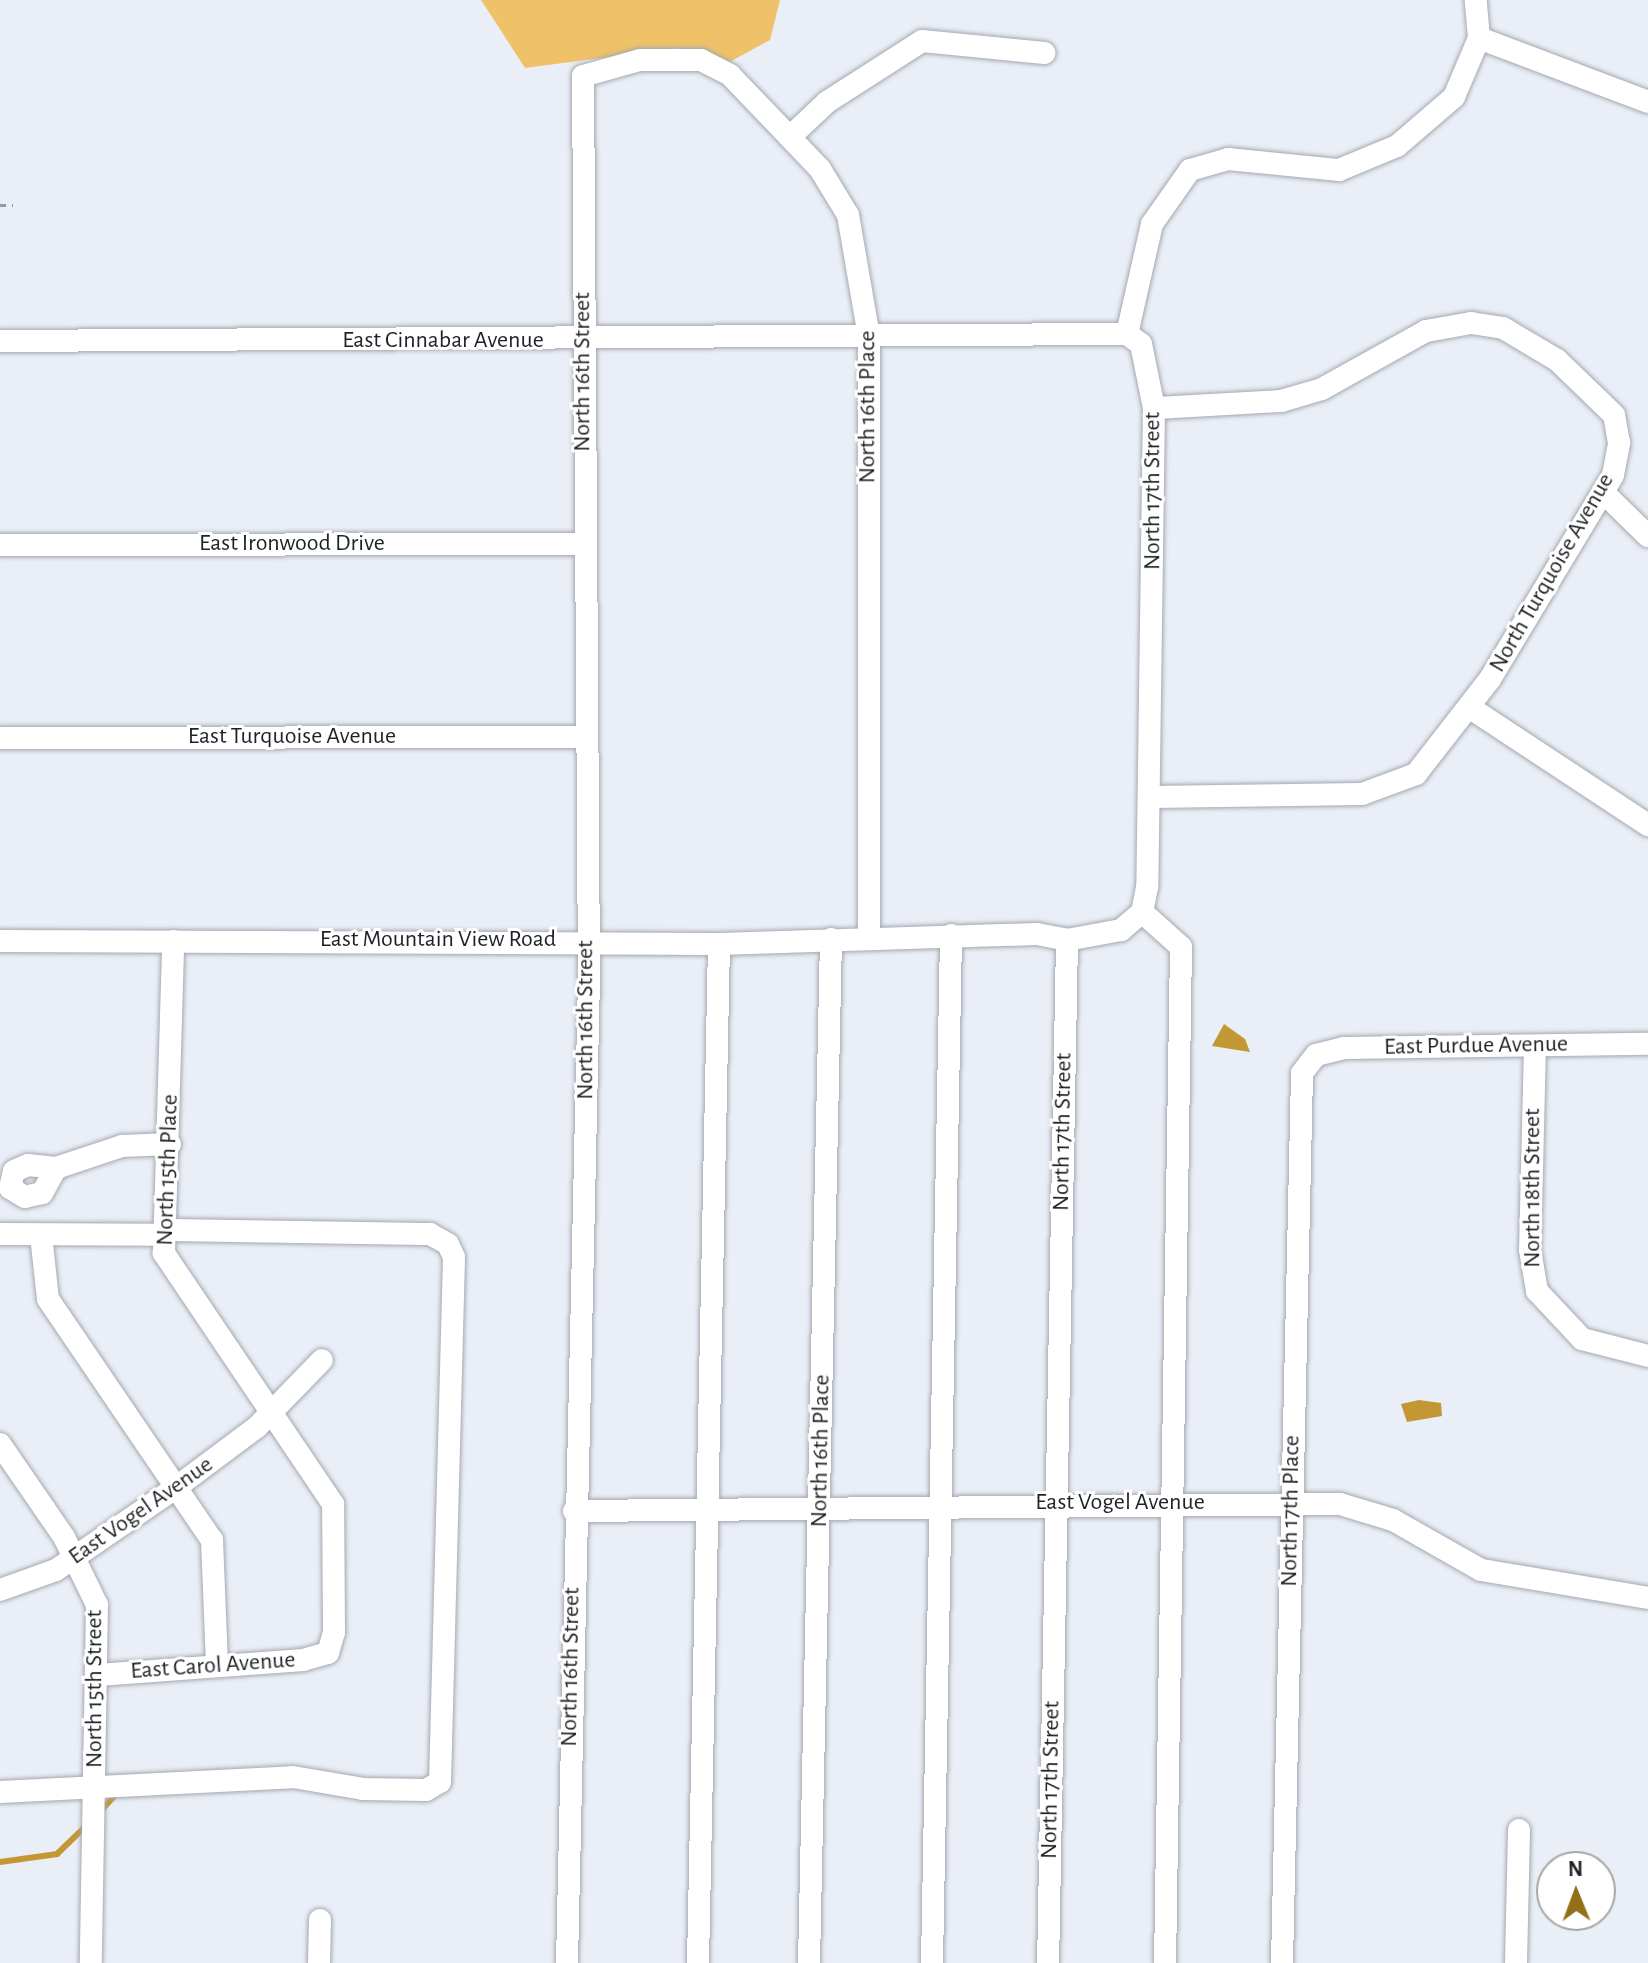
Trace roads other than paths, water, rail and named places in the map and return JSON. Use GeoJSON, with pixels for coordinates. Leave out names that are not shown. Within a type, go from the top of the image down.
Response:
{"type":"FeatureCollection","features":[{"type":"Feature","properties":{"kind":"street"},"geometry":{"type":"LineString","coordinates":[[1127,334],[1148,234],[1190,170],[1228,159],[1339,170],[1397,146],[1454,97],[1479,38],[1476,0]]}},
{"type":"Feature","properties":{"kind":"street"},"geometry":{"type":"LineString","coordinates":[[1479,38],[1648,102]]}},
{"type":"Feature","properties":{"kind":"street"},"geometry":{"type":"LineString","coordinates":[[791,136],[827,102],[922,41],[1044,53]]}},
{"type":"Feature","properties":{"kind":"street","name":"North 16th Place"},"geometry":{"type":"LineString","coordinates":[[583,76],[640,60],[701,60],[730,75],[791,136],[848,215],[869,337],[869,937]]}},
{"type":"Feature","properties":{"kind":"street","name":"North 16th Street"},"geometry":{"type":"LineString","coordinates":[[567,1963],[588,941],[584,737],[583,76]]}},
{"type":"Feature","properties":{"kind":"street","name":"North Turquoise Avenue"},"geometry":{"type":"LineString","coordinates":[[1154,408],[1281,401],[1322,389],[1426,331],[1471,323],[1530,341],[1614,415],[1619,443],[1603,492],[1472,709]]}},
{"type":"Feature","properties":{"kind":"street","name":"East Cinnabar Avenue"},"geometry":{"type":"LineString","coordinates":[[0,341],[583,340],[1127,334]]}},
{"type":"Feature","properties":{"kind":"street","name":"North 17th Street"},"geometry":{"type":"LineString","coordinates":[[1127,334],[1147,356],[1154,408],[1152,797],[1142,912]]}},
{"type":"Feature","properties":{"kind":"street"},"geometry":{"type":"LineString","coordinates":[[1603,492],[1648,536]]}},
{"type":"Feature","properties":{"kind":"street","name":"East Ironwood Drive"},"geometry":{"type":"LineString","coordinates":[[0,545],[584,544]]}},
{"type":"Feature","properties":{"kind":"street"},"geometry":{"type":"LineString","coordinates":[[1152,797],[1380,791],[1416,774],[1472,709],[1648,825]]}},
{"type":"Feature","properties":{"kind":"street","name":"East Turquoise Avenue"},"geometry":{"type":"LineString","coordinates":[[0,738],[584,737]]}},
{"type":"Feature","properties":{"kind":"street"},"geometry":{"type":"LineString","coordinates":[[1067,940],[1121,930],[1142,912],[1181,947],[1165,1963]]}},
{"type":"Feature","properties":{"kind":"street"},"geometry":{"type":"LineString","coordinates":[[932,1963],[938,1507],[951,935]]}},
{"type":"Feature","properties":{"kind":"street","name":"East Mountain View Road"},"geometry":{"type":"LineString","coordinates":[[0,941],[588,941],[719,944],[951,935],[1067,940]]}},
{"type":"Feature","properties":{"kind":"street","name":"North 16th Place"},"geometry":{"type":"LineString","coordinates":[[809,1963],[831,939]]}},
{"type":"Feature","properties":{"kind":"street","name":"North 17th Street"},"geometry":{"type":"LineString","coordinates":[[1048,1963],[1067,940]]}},
{"type":"Feature","properties":{"kind":"street","name":"North 15th Place"},"geometry":{"type":"LineString","coordinates":[[173,941],[170,1144],[165,1233],[171,1271],[333,1504],[334,1632],[328,1653]]}},
{"type":"Feature","properties":{"kind":"street"},"geometry":{"type":"LineString","coordinates":[[698,1963],[703,1509],[719,944]]}},
{"type":"Feature","properties":{"kind":"street","name":"East Purdue Avenue"},"geometry":{"type":"LineString","coordinates":[[1308,1061],[1344,1048],[1648,1044]]}},
{"type":"Feature","properties":{"kind":"street","name":"North 18th Street"},"geometry":{"type":"LineString","coordinates":[[1535,1046],[1530,1250],[1537,1291],[1582,1339],[1648,1356]]}},
{"type":"Feature","properties":{"kind":"street","name":"North 17th Place"},"geometry":{"type":"LineString","coordinates":[[1282,1963],[1299,1095],[1308,1061]]}},
{"type":"Feature","properties":{"kind":"street"},"geometry":{"type":"LineString","coordinates":[[56,1168],[122,1146],[170,1144]]}},
{"type":"Feature","properties":{"kind":"street"},"geometry":{"type":"LineString","coordinates":[[0,1234],[430,1234],[448,1244],[454,1257],[445,1768],[440,1782],[426,1790],[349,1788],[293,1777],[0,1792]]}},
{"type":"Feature","properties":{"kind":"street"},"geometry":{"type":"LineString","coordinates":[[41,1235],[48,1299],[212,1540],[217,1666]]}},
{"type":"Feature","properties":{"kind":"street"},"geometry":{"type":"LineString","coordinates":[[272,1413],[322,1360]]}},
{"type":"Feature","properties":{"kind":"street","name":"East Vogel Avenue"},"geometry":{"type":"LineString","coordinates":[[0,1590],[75,1557],[178,1486],[272,1413]]}},
{"type":"Feature","properties":{"kind":"street","name":"North 15th Street"},"geometry":{"type":"LineString","coordinates":[[0,1444],[75,1557],[97,1605],[91,1963]]}},
{"type":"Feature","properties":{"kind":"street","name":"East Vogel Avenue"},"geometry":{"type":"LineString","coordinates":[[574,1511],[1174,1502],[1291,1503],[1367,1509],[1481,1570],[1518,1580],[1648,1598]]}},
{"type":"Feature","properties":{"kind":"street","name":"East Carol Avenue"},"geometry":{"type":"LineString","coordinates":[[98,1675],[328,1653]]}},
{"type":"Feature","properties":{"kind":"street"},"geometry":{"type":"LineString","coordinates":[[1516,1963],[1519,1830]]}},
{"type":"Feature","properties":{"kind":"street"},"geometry":{"type":"LineString","coordinates":[[319,1963],[320,1920]]}},
{"type":"Feature","properties":{"kind":"waterway"},"geometry":{"type":"LineString","coordinates":[[99,1813],[119,1791]]}},
{"type":"Feature","properties":{"kind":"waterway"},"geometry":{"type":"LineString","coordinates":[[0,1862],[57,1854],[86,1826]]}}]}
